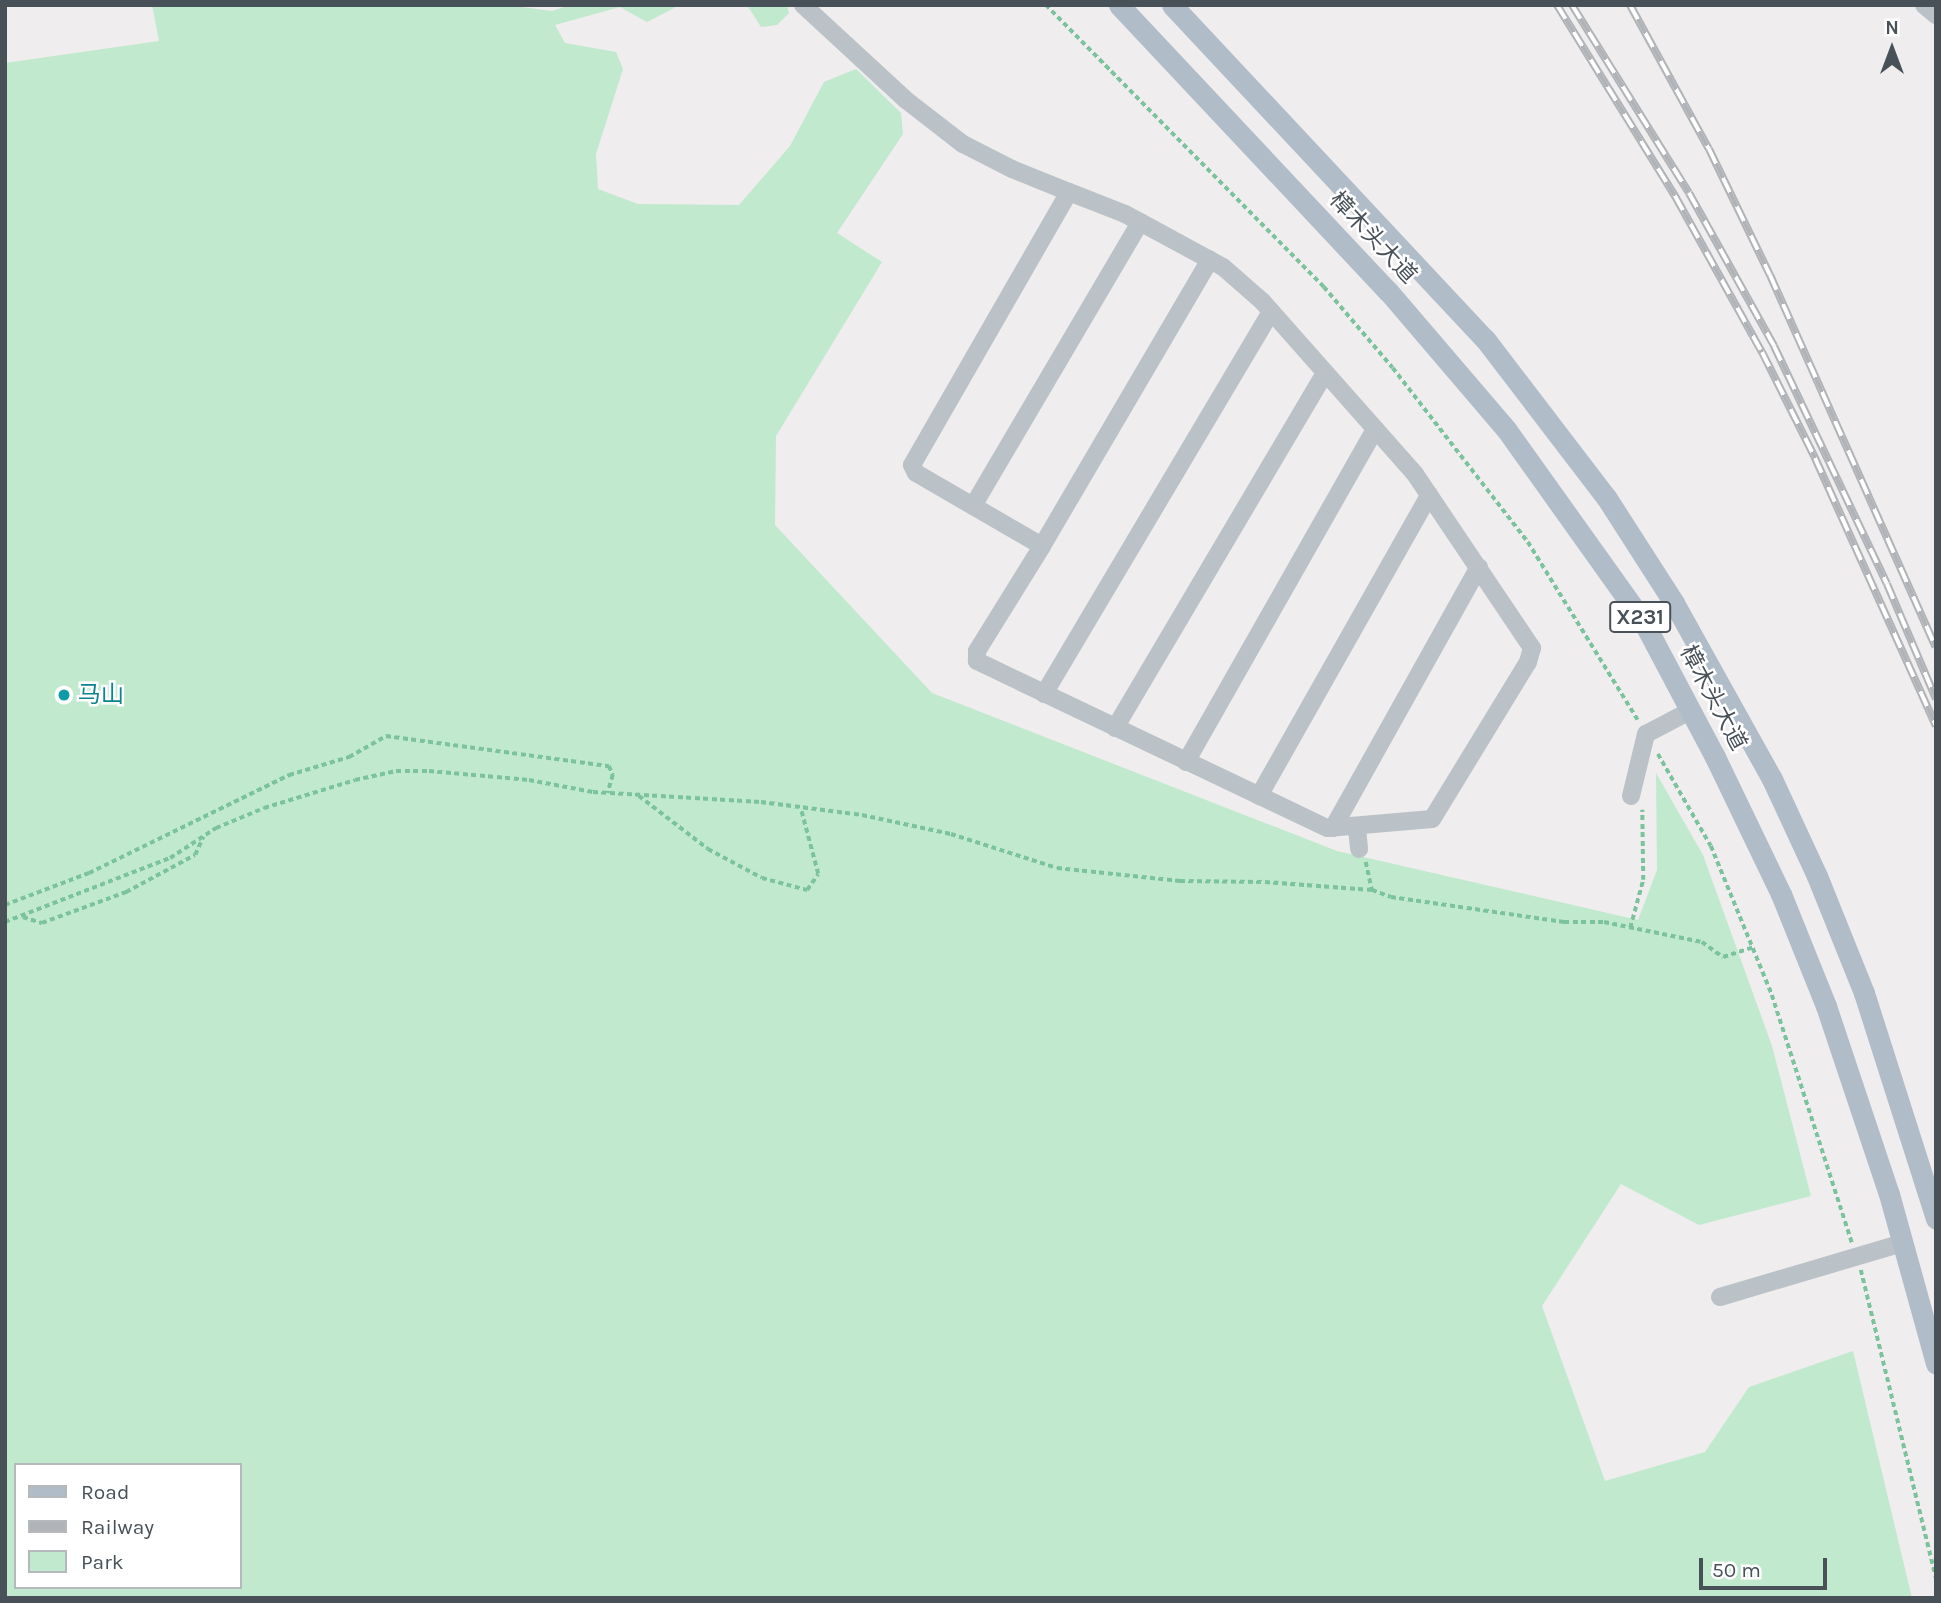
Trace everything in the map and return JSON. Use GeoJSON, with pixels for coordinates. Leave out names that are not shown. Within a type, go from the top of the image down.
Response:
{"type":"FeatureCollection","features":[{"type":"Feature","properties":{"kind":"main road","name":"樟木头大道"},"geometry":{"type":"LineString","coordinates":[[1119,5],[1388,291],[1506,429],[1643,621],[1781,894],[1826,1006],[1902,1243],[1936,1364]]}},
{"type":"Feature","properties":{"kind":"main road","name":"樟木头大道"},"geometry":{"type":"LineString","coordinates":[[1172,5],[1485,339],[1606,497],[1674,603],[1772,779],[1818,876],[1864,993],[1936,1219]]}},
{"type":"Feature","properties":{"kind":"street"},"geometry":{"type":"LineString","coordinates":[[803,5],[906,100],[963,144],[1140,222],[1210,260],[1245,284],[1375,429],[1429,495],[1529,641],[1528,662],[1440,812],[1423,822],[1357,829],[1333,828],[1186,762],[975,658],[1210,260]]}},
{"type":"Feature","properties":{"kind":"street"},"geometry":{"type":"LineString","coordinates":[[1924,5],[1936,15]]}},
{"type":"Feature","properties":{"kind":"street"},"geometry":{"type":"LineString","coordinates":[[1042,546],[916,473],[912,465],[1069,192]]}},
{"type":"Feature","properties":{"kind":"street"},"geometry":{"type":"LineString","coordinates":[[973,506],[1140,222]]}},
{"type":"Feature","properties":{"kind":"street"},"geometry":{"type":"LineString","coordinates":[[1044,694],[1271,311]]}},
{"type":"Feature","properties":{"kind":"street"},"geometry":{"type":"LineString","coordinates":[[1115,728],[1325,373]]}},
{"type":"Feature","properties":{"kind":"street"},"geometry":{"type":"LineString","coordinates":[[1186,762],[1375,429]]}},
{"type":"Feature","properties":{"kind":"street"},"geometry":{"type":"LineString","coordinates":[[1259,796],[1429,495]]}},
{"type":"Feature","properties":{"kind":"street"},"geometry":{"type":"LineString","coordinates":[[1333,828],[1479,567]]}},
{"type":"Feature","properties":{"kind":"street"},"geometry":{"type":"LineString","coordinates":[[1633,788],[1646,734],[1690,711]]}},
{"type":"Feature","properties":{"kind":"street"},"geometry":{"type":"LineString","coordinates":[[1357,829],[1359,849]]}},
{"type":"Feature","properties":{"kind":"street"},"geometry":{"type":"LineString","coordinates":[[1720,1297],[1902,1243]]}},
{"type":"Feature","properties":{"kind":"path"},"geometry":{"type":"LineString","coordinates":[[1046,5],[1324,287],[1402,379],[1528,542],[1711,846],[1754,947],[1856,1256],[1936,1578]]}},
{"type":"Feature","properties":{"kind":"path"},"geometry":{"type":"LineString","coordinates":[[5,905],[89,873],[289,775],[349,757],[386,736],[608,766],[613,775],[608,793]]}},
{"type":"Feature","properties":{"kind":"path"},"geometry":{"type":"LineString","coordinates":[[5,922],[170,858],[204,835],[314,791],[396,771],[455,773],[608,793],[761,802],[802,810],[916,824],[1057,868],[1180,881],[1265,881],[1372,890],[1391,897],[1564,922],[1597,921],[1702,942],[1723,957],[1754,947]]}},
{"type":"Feature","properties":{"kind":"path"},"geometry":{"type":"LineString","coordinates":[[1630,928],[1644,873],[1640,855],[1644,794],[1633,788]]}},
{"type":"Feature","properties":{"kind":"path"},"geometry":{"type":"LineString","coordinates":[[637,794],[708,849],[762,878],[807,890],[818,874],[802,810]]}},
{"type":"Feature","properties":{"kind":"path"},"geometry":{"type":"LineString","coordinates":[[22,916],[42,923],[127,892],[195,855],[204,835]]}},
{"type":"Feature","properties":{"kind":"path"},"geometry":{"type":"LineString","coordinates":[[1359,849],[1372,874],[1372,890]]}},
{"type":"Feature","properties":{"kind":"green space"},"geometry":{"type":"Polygon","coordinates":[[[152,5],[507,5],[552,11],[570,5],[680,5],[647,22],[620,7],[555,25],[565,43],[616,52],[623,69],[596,154],[598,189],[638,204],[739,205],[790,146],[824,82],[856,69],[901,113],[903,134],[837,233],[882,262],[776,436],[775,525],[932,693],[1337,851],[1638,920],[1657,870],[1656,773],[1703,855],[1772,1046],[1811,1196],[1699,1225],[1621,1184],[1542,1306],[1605,1481],[1705,1452],[1749,1387],[1853,1351],[1912,1598],[5,1598],[5,63],[159,41],[152,5]]]}},
{"type":"Feature","properties":{"kind":"green space"},"geometry":{"type":"Polygon","coordinates":[[[747,5],[787,5],[789,13],[777,25],[761,27],[747,5]]]}},
{"type":"Feature","properties":{"kind":"railway"},"geometry":{"type":"LineString","coordinates":[[1557,5],[1675,196],[1762,352],[1815,458],[1936,726]]}},
{"type":"Feature","properties":{"kind":"railway"},"geometry":{"type":"LineString","coordinates":[[1572,5],[1689,193],[1774,346],[1887,584],[1936,699]]}},
{"type":"Feature","properties":{"kind":"railway"},"geometry":{"type":"LineString","coordinates":[[1630,5],[1709,149],[1770,275],[1936,647]]}},
{"type":"Feature","properties":{"kind":"place","name":"马山"},"geometry":{"type":"Point","coordinates":[64,695]}}]}
